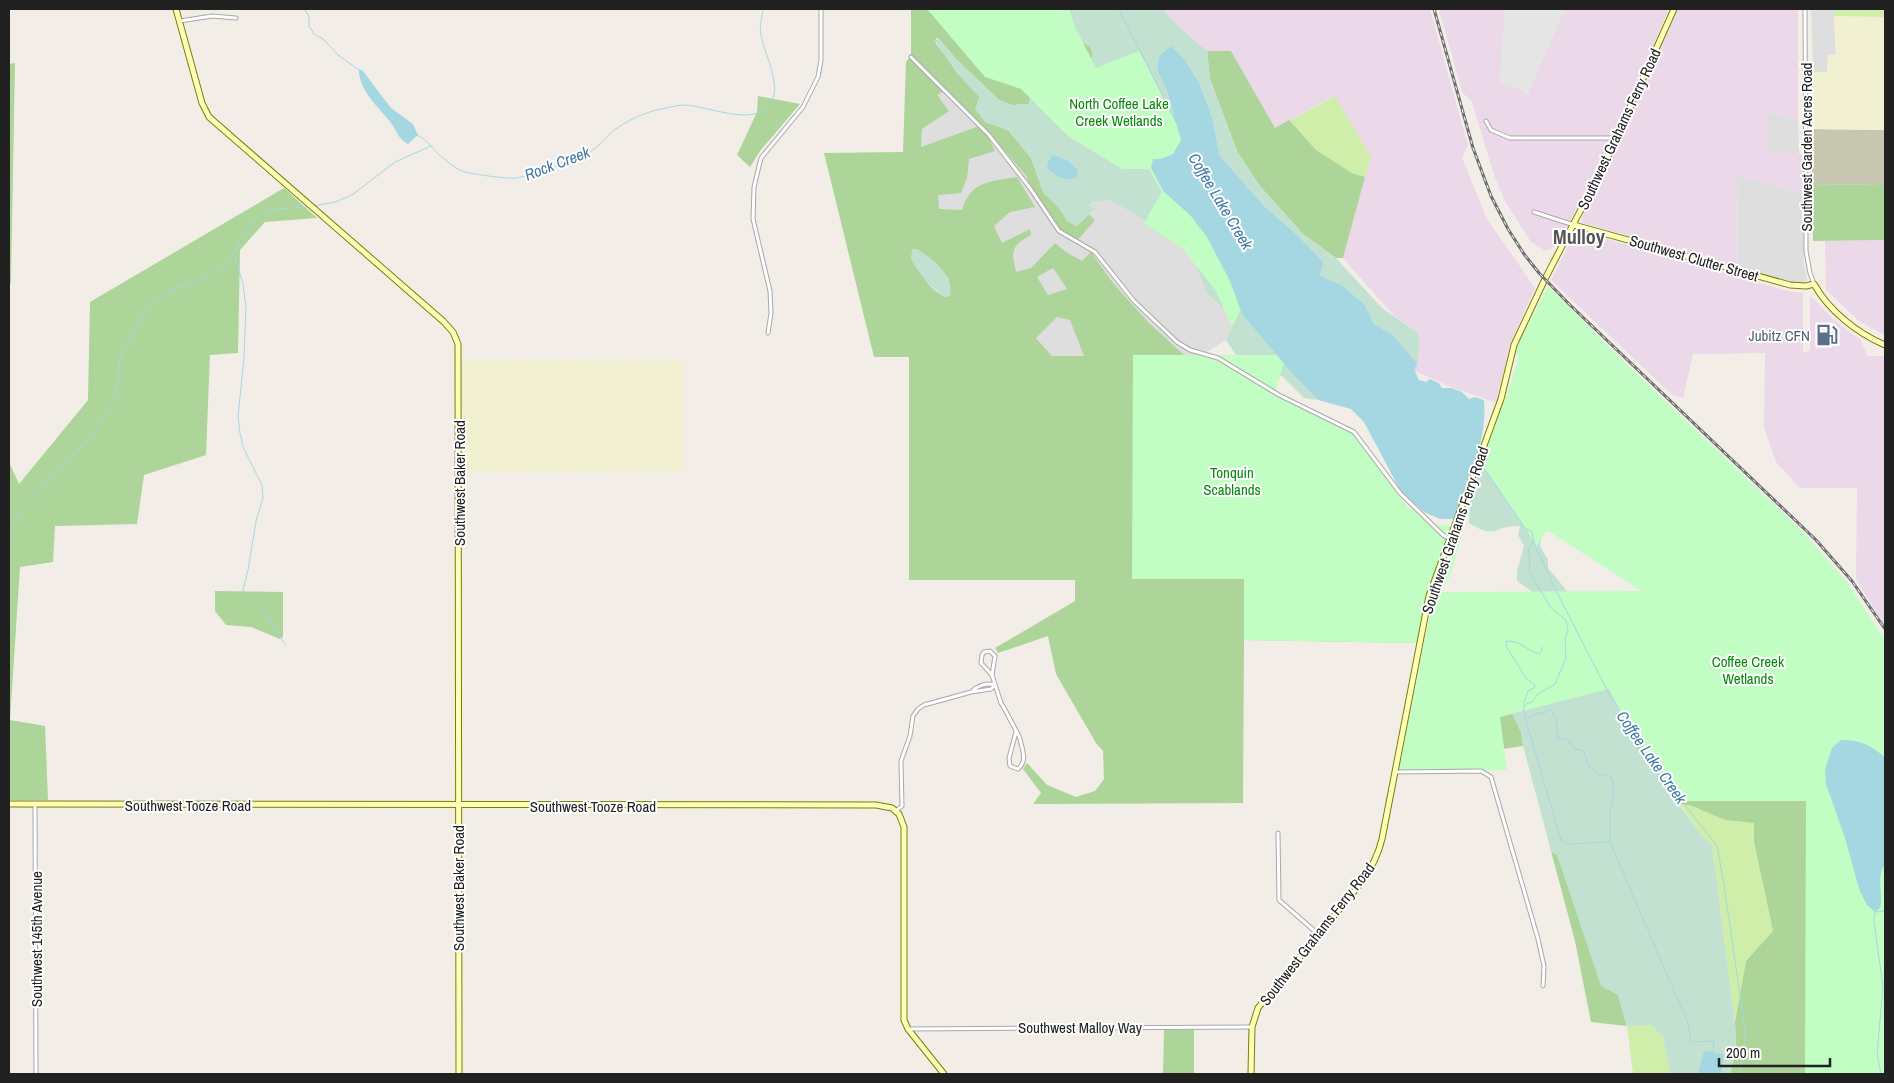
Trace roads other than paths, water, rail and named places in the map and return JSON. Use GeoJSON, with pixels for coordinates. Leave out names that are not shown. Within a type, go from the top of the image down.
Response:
{"type":"FeatureCollection","features":[{"type":"Feature","properties":{"kind":"main road","name":"Southwest Baker Road"},"geometry":{"type":"LineString","coordinates":[[176,9],[202,103],[207,114],[443,320],[456,337],[459,354],[459,1074]]}},
{"type":"Feature","properties":{"kind":"main road","name":"Southwest Grahams Ferry Road"},"geometry":{"type":"LineString","coordinates":[[1251,1074],[1252,1027],[1258,1008],[1361,883],[1375,862],[1382,840],[1426,608],[1435,577],[1503,393],[1516,341],[1616,138],[1674,9]]}},
{"type":"Feature","properties":{"kind":"main road","name":"Southwest Clutter Street"},"geometry":{"type":"LineString","coordinates":[[1574,225],[1790,285],[1806,286],[1814,284]]}},
{"type":"Feature","properties":{"kind":"main road"},"geometry":{"type":"LineString","coordinates":[[1814,284],[1820,296],[1834,311],[1863,333],[1885,345]]}},
{"type":"Feature","properties":{"kind":"main road","name":"Southwest Tooze Road"},"geometry":{"type":"LineString","coordinates":[[9,804],[876,805],[888,807],[896,811]]}},
{"type":"Feature","properties":{"kind":"main road"},"geometry":{"type":"LineString","coordinates":[[896,811],[901,817],[904,827],[904,1014],[908,1029],[944,1074]]}},
{"type":"Feature","properties":{"kind":"street"},"geometry":{"type":"LineString","coordinates":[[768,333],[771,313],[770,291],[753,219],[754,187],[761,158],[804,107],[818,77],[821,60],[821,9]]}},
{"type":"Feature","properties":{"kind":"street","name":"Southwest Garden Acres Road"},"geometry":{"type":"LineString","coordinates":[[1805,9],[1806,251],[1814,284]]}},
{"type":"Feature","properties":{"kind":"street"},"geometry":{"type":"LineString","coordinates":[[180,21],[212,16],[236,18]]}},
{"type":"Feature","properties":{"kind":"street"},"geometry":{"type":"LineString","coordinates":[[911,57],[989,135],[1030,188],[1059,232],[1097,254],[1134,301],[1177,342],[1190,350],[1218,358],[1279,395],[1354,432],[1400,493],[1450,539]]}},
{"type":"Feature","properties":{"kind":"street"},"geometry":{"type":"LineString","coordinates":[[1486,121],[1491,130],[1510,138],[1616,138]]}},
{"type":"Feature","properties":{"kind":"street"},"geometry":{"type":"LineString","coordinates":[[1534,212],[1574,225]]}},
{"type":"Feature","properties":{"kind":"street"},"geometry":{"type":"LineString","coordinates":[[992,675],[981,663],[984,652],[990,651],[995,656],[992,675],[1003,706],[1016,732],[1024,758],[1023,764],[1018,769],[1010,766],[1008,760],[1016,732]]}},
{"type":"Feature","properties":{"kind":"street"},"geometry":{"type":"LineString","coordinates":[[896,811],[902,806],[901,761],[910,736],[913,716],[918,709],[924,705],[971,692],[991,689],[995,685]]}},
{"type":"Feature","properties":{"kind":"street"},"geometry":{"type":"LineString","coordinates":[[1394,772],[1481,771],[1491,777],[1538,938],[1544,966],[1543,986]]}},
{"type":"Feature","properties":{"kind":"street","name":"Southwest 145th Avenue"},"geometry":{"type":"LineString","coordinates":[[35,804],[36,1074]]}},
{"type":"Feature","properties":{"kind":"street"},"geometry":{"type":"LineString","coordinates":[[1278,833],[1280,903],[1318,934]]}},
{"type":"Feature","properties":{"kind":"street","name":"Southwest Malloy Way"},"geometry":{"type":"LineString","coordinates":[[908,1029],[1252,1027]]}},
{"type":"Feature","properties":{"kind":"water"},"geometry":{"type":"Polygon","coordinates":[[[1171,46],[1184,59],[1199,83],[1212,118],[1220,156],[1264,206],[1295,233],[1323,262],[1320,276],[1342,285],[1365,305],[1374,324],[1393,335],[1417,363],[1415,371],[1419,380],[1426,382],[1430,379],[1439,383],[1442,388],[1452,388],[1462,392],[1469,399],[1475,397],[1484,400],[1483,430],[1480,445],[1454,519],[1440,519],[1424,512],[1400,490],[1364,422],[1351,409],[1318,400],[1298,380],[1242,314],[1230,281],[1207,237],[1190,215],[1164,192],[1151,168],[1153,159],[1160,159],[1173,154],[1181,140],[1167,91],[1157,70],[1159,56],[1171,46]]]}},
{"type":"Feature","properties":{"kind":"water"},"geometry":{"type":"Polygon","coordinates":[[[359,69],[363,71],[391,108],[413,124],[418,135],[408,144],[400,137],[366,91],[362,84],[359,69]]]}},
{"type":"Feature","properties":{"kind":"water"},"geometry":{"type":"Polygon","coordinates":[[[1053,155],[1069,161],[1078,171],[1077,177],[1065,179],[1057,176],[1047,168],[1048,162],[1053,155]]]}},
{"type":"Feature","properties":{"kind":"water"},"geometry":{"type":"Polygon","coordinates":[[[1841,740],[1865,744],[1885,757],[1885,864],[1880,880],[1880,908],[1875,912],[1867,905],[1859,889],[1845,838],[1826,784],[1825,770],[1832,748],[1841,740]]]}},
{"type":"Feature","properties":{"kind":"water"},"geometry":{"type":"Polygon","coordinates":[[[1704,1051],[1724,1054],[1721,1074],[1698,1074],[1704,1051]]]}},
{"type":"Feature","properties":{"kind":"waterway","name":"Rock Creek"},"geometry":{"type":"LineString","coordinates":[[304,9],[309,16],[309,26],[314,34],[323,39],[338,55],[359,70]]}},
{"type":"Feature","properties":{"kind":"waterway","name":"Rock Creek"},"geometry":{"type":"LineString","coordinates":[[417,135],[446,161],[460,170],[487,176],[516,178],[533,174],[588,153],[613,131],[655,110],[684,105],[742,115],[763,111],[770,104],[775,89],[772,70],[760,32],[763,9]]}},
{"type":"Feature","properties":{"kind":"waterway","name":"Coffee Lake Creek"},"geometry":{"type":"LineString","coordinates":[[1119,9],[1176,122]]}},
{"type":"Feature","properties":{"kind":"waterway"},"geometry":{"type":"LineString","coordinates":[[314,206],[335,202],[352,195],[395,162],[431,146]]}},
{"type":"Feature","properties":{"kind":"waterway"},"geometry":{"type":"LineString","coordinates":[[9,532],[20,512],[92,435],[111,408],[117,388],[120,361],[125,348],[145,312],[154,302],[172,290],[224,266],[234,253],[244,233],[253,221],[261,215],[276,209],[307,207]]}},
{"type":"Feature","properties":{"kind":"waterway"},"geometry":{"type":"LineString","coordinates":[[234,254],[243,284],[246,307],[244,357],[238,417],[243,447],[262,485],[263,498],[256,521],[243,590],[260,607],[285,644]]}},
{"type":"Feature","properties":{"kind":"waterway","name":"Coffee Lake Creek"},"geometry":{"type":"LineString","coordinates":[[1481,464],[1525,528],[1532,532],[1535,546],[1552,583],[1608,692],[1648,756],[1663,773],[1681,800],[1717,846],[1745,1029],[1744,1051],[1739,1074]]}},
{"type":"Feature","properties":{"kind":"waterway"},"geometry":{"type":"LineString","coordinates":[[1533,540],[1528,552],[1530,560],[1529,572],[1552,609],[1566,620],[1568,631],[1565,639],[1566,658],[1555,684],[1538,694],[1533,701],[1524,705],[1524,713],[1531,718],[1534,714],[1547,712],[1551,709],[1556,719],[1558,740],[1566,738],[1575,749],[1584,751],[1588,766],[1600,775],[1612,777],[1614,791],[1610,813],[1610,842],[1688,1023],[1691,1042],[1714,1041],[1713,1054]]}},
{"type":"Feature","properties":{"kind":"waterway"},"geometry":{"type":"LineString","coordinates":[[1524,703],[1528,691],[1534,688],[1535,685],[1526,678],[1506,646],[1507,641],[1517,642],[1539,654],[1542,651],[1542,647]]}},
{"type":"Feature","properties":{"kind":"waterway"},"geometry":{"type":"LineString","coordinates":[[1524,714],[1561,840],[1566,844],[1609,842]]}},
{"type":"Feature","properties":{"kind":"waterway"},"geometry":{"type":"LineString","coordinates":[[1881,1074],[1877,1054],[1883,987],[1874,921],[1875,912],[1885,911]]}},
{"type":"Feature","properties":{"kind":"railway"},"geometry":{"type":"LineString","coordinates":[[1434,9],[1473,148],[1491,196],[1508,229],[1524,254],[1539,273],[1569,304],[1816,540],[1852,581],[1885,629]]}},
{"type":"Feature","properties":{"kind":"place","name":"Jubitz CFN"},"geometry":{"type":"Point","coordinates":[1827,335]}},
{"type":"Feature","properties":{"kind":"district","name":"Mulloy"},"geometry":{"type":"Point","coordinates":[1579,236]}},
{"type":"Feature","properties":{"kind":"park label","name":"North Coffee Lake Creek Wetlands"},"geometry":{"type":"Point","coordinates":[1119,112]}},
{"type":"Feature","properties":{"kind":"park label","name":"Tonquin Scablands"},"geometry":{"type":"Point","coordinates":[1232,480]}},
{"type":"Feature","properties":{"kind":"park label","name":"Coffee Creek Wetlands"},"geometry":{"type":"Point","coordinates":[1748,670]}}]}
